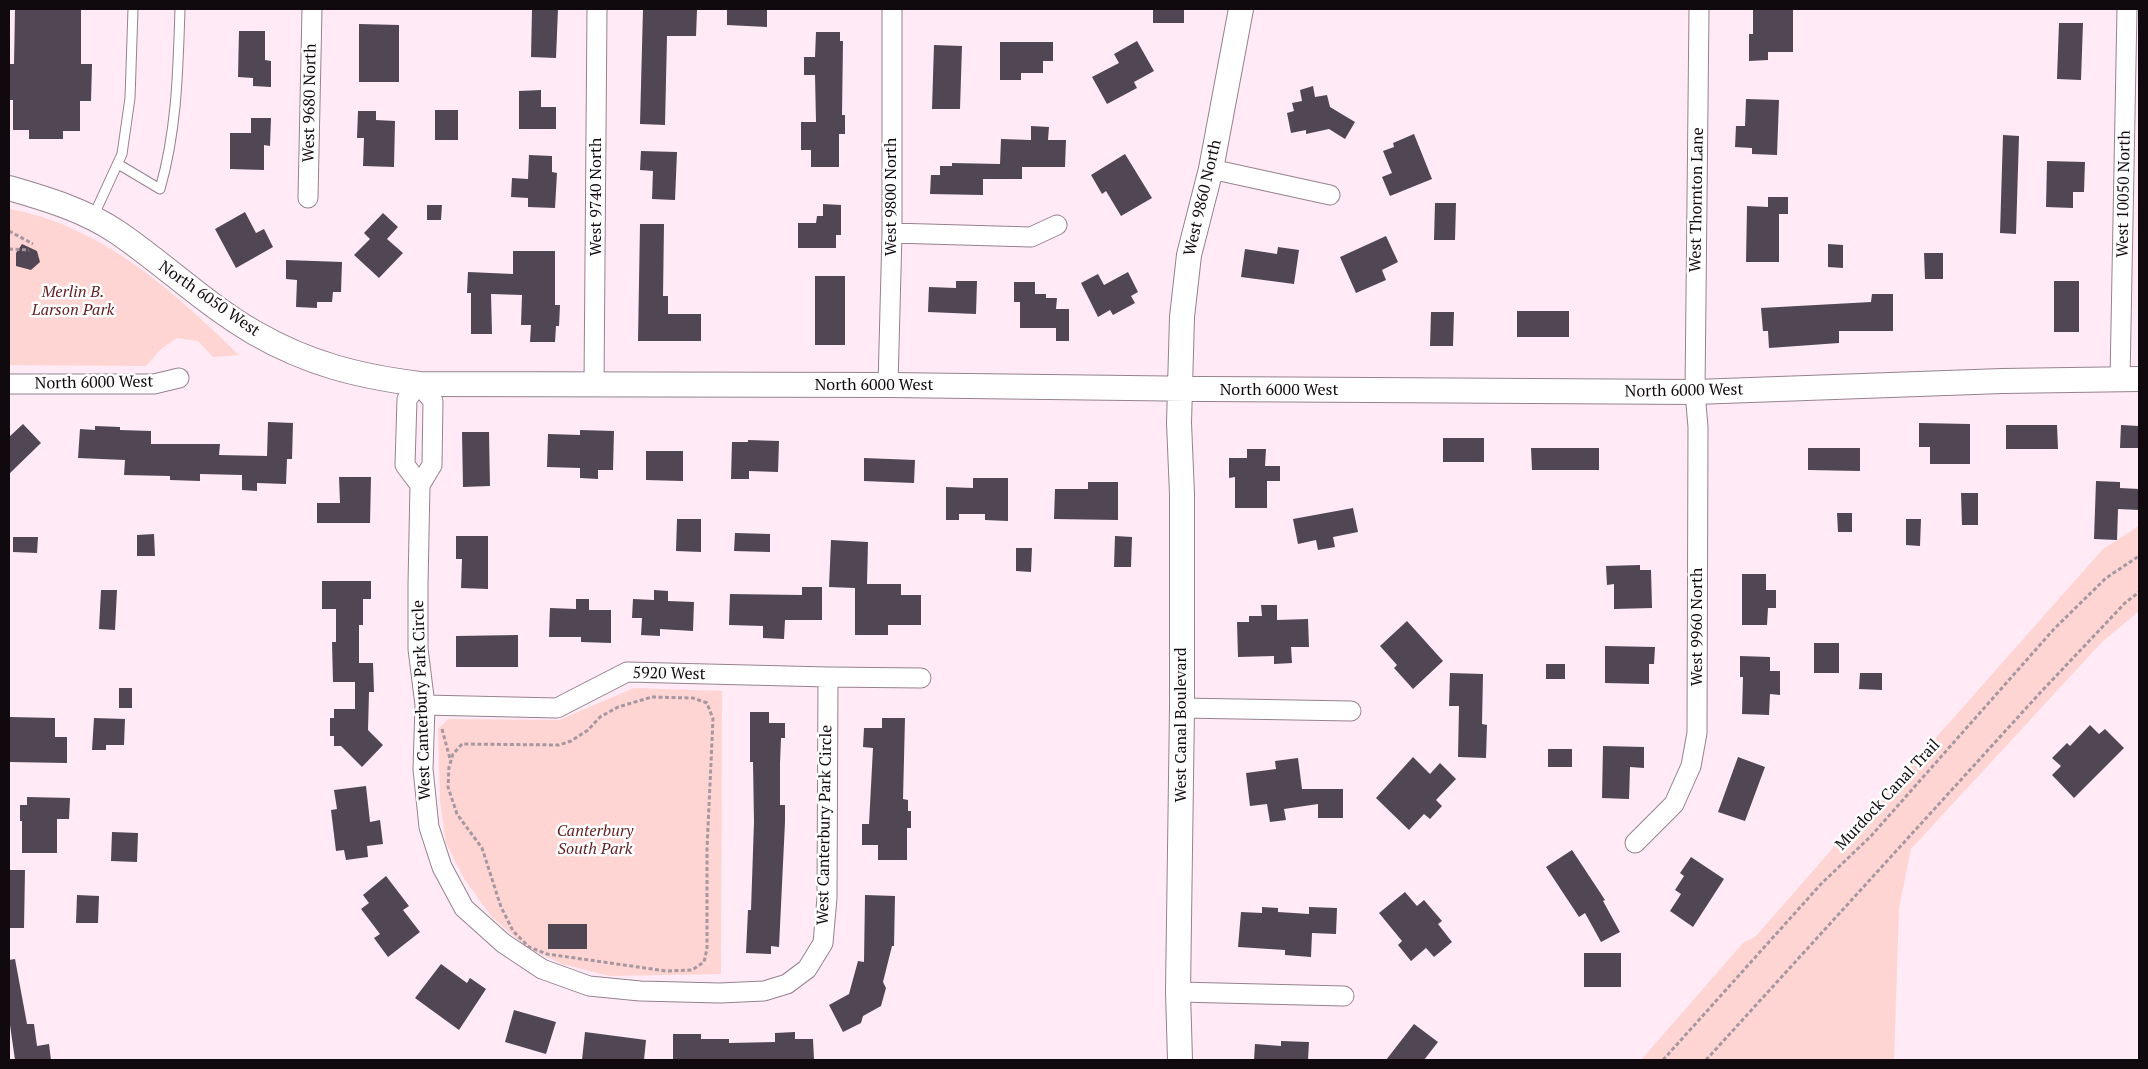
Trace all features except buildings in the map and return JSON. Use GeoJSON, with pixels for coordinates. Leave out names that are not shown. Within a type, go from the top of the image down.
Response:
{"type":"FeatureCollection","features":[{"type":"Feature","properties":{"kind":"street","name":"West 9680 North"},"geometry":{"type":"LineString","coordinates":[[308,198],[312,9]]}},
{"type":"Feature","properties":{"kind":"street","name":"West 9740 North"},"geometry":{"type":"LineString","coordinates":[[594,384],[597,9]]}},
{"type":"Feature","properties":{"kind":"street","name":"West 9800 North"},"geometry":{"type":"LineString","coordinates":[[888,385],[892,233],[892,9]]}},
{"type":"Feature","properties":{"kind":"street","name":"West 9860 North"},"geometry":{"type":"LineString","coordinates":[[1181,389],[1182,317],[1189,255],[1211,169],[1241,9]]}},
{"type":"Feature","properties":{"kind":"street","name":"West Thornton Lane"},"geometry":{"type":"LineString","coordinates":[[1695,392],[1699,9]]}},
{"type":"Feature","properties":{"kind":"street","name":"West 10050 North"},"geometry":{"type":"LineString","coordinates":[[2127,9],[2130,379]]}},
{"type":"Feature","properties":{"kind":"street"},"geometry":{"type":"LineString","coordinates":[[1211,169],[1330,195]]}},
{"type":"Feature","properties":{"kind":"street","name":"North 6050 West"},"geometry":{"type":"LineString","coordinates":[[9,188],[62,203],[116,232],[239,322],[276,344],[345,372],[419,384]]}},
{"type":"Feature","properties":{"kind":"street"},"geometry":{"type":"LineString","coordinates":[[892,233],[1031,237],[1057,224]]}},
{"type":"Feature","properties":{"kind":"street","name":"North 6000 West"},"geometry":{"type":"LineString","coordinates":[[9,384],[154,384],[179,378]]}},
{"type":"Feature","properties":{"kind":"street","name":"North 6000 West"},"geometry":{"type":"LineString","coordinates":[[419,384],[888,385],[1695,392],[2002,380],[2130,379]]}},
{"type":"Feature","properties":{"kind":"street"},"geometry":{"type":"LineString","coordinates":[[419,384],[407,399],[406,465],[420,485]]}},
{"type":"Feature","properties":{"kind":"street","name":"West Canterbury Park Circle"},"geometry":{"type":"LineString","coordinates":[[419,384],[433,401],[432,465],[420,485],[418,649],[425,705],[423,770],[428,827],[442,867],[464,908],[503,943],[542,969],[589,986],[640,991],[720,993],[764,991],[787,984],[807,969],[823,943],[827,898],[828,677]]}},
{"type":"Feature","properties":{"kind":"street","name":"West Canal Boulevard"},"geometry":{"type":"LineString","coordinates":[[1180,1060],[1178,992],[1182,708],[1182,494],[1179,424],[1181,389]]}},
{"type":"Feature","properties":{"kind":"street","name":"West 9960 North"},"geometry":{"type":"LineString","coordinates":[[1636,843],[1674,804],[1691,766],[1697,733],[1698,427],[1695,392]]}},
{"type":"Feature","properties":{"kind":"street","name":"5920 West"},"geometry":{"type":"LineString","coordinates":[[425,705],[557,708],[627,672],[921,678]]}},
{"type":"Feature","properties":{"kind":"street"},"geometry":{"type":"LineString","coordinates":[[1182,708],[1351,711]]}},
{"type":"Feature","properties":{"kind":"street"},"geometry":{"type":"LineString","coordinates":[[1178,992],[1344,996]]}},
{"type":"Feature","properties":{"kind":"lane"},"geometry":{"type":"LineString","coordinates":[[92,219],[122,154],[130,98],[133,9]]}},
{"type":"Feature","properties":{"kind":"lane"},"geometry":{"type":"LineString","coordinates":[[118,164],[160,188],[166,169],[177,97],[180,9]]}},
{"type":"Feature","properties":{"kind":"path"},"geometry":{"type":"LineString","coordinates":[[9,231],[33,244]]}},
{"type":"Feature","properties":{"kind":"path"},"geometry":{"type":"LineString","coordinates":[[9,249],[29,250]]}},
{"type":"Feature","properties":{"kind":"path","name":"Murdock Canal Trail"},"geometry":{"type":"LineString","coordinates":[[1662,1060],[1821,884],[1871,836],[2054,629],[2106,578],[2139,556]]}},
{"type":"Feature","properties":{"kind":"path"},"geometry":{"type":"LineString","coordinates":[[1706,1060],[2039,694],[2125,603],[2139,592]]}},
{"type":"Feature","properties":{"kind":"path"},"geometry":{"type":"LineString","coordinates":[[441,724],[451,761],[448,786],[457,814],[482,848],[501,907],[513,931],[530,947],[547,954],[666,971],[692,970],[704,962],[707,949],[706,849],[713,719],[707,703],[693,698],[652,697],[618,707],[600,717],[588,730],[565,743],[558,745],[462,744],[451,761]]}},
{"type":"Feature","properties":{"kind":"green space","name":"Merlin B. Larson Park"},"geometry":{"type":"Polygon","coordinates":[[[9,209],[43,217],[75,230],[134,264],[189,308],[239,355],[213,357],[198,341],[177,338],[161,349],[146,366],[9,365],[9,209]]]}},
{"type":"Feature","properties":{"kind":"green space"},"geometry":{"type":"Polygon","coordinates":[[[2139,526],[2139,611],[2102,642],[1911,849],[1899,908],[1894,1060],[1641,1060],[1743,943],[1756,936],[1854,824],[1917,759],[2103,549],[2139,526]]]}},
{"type":"Feature","properties":{"kind":"green space","name":"Canterbury South Park"},"geometry":{"type":"Polygon","coordinates":[[[634,688],[722,691],[721,974],[610,976],[562,964],[526,947],[491,916],[465,880],[446,843],[440,801],[438,729],[448,719],[559,720],[634,688]]]}}]}
